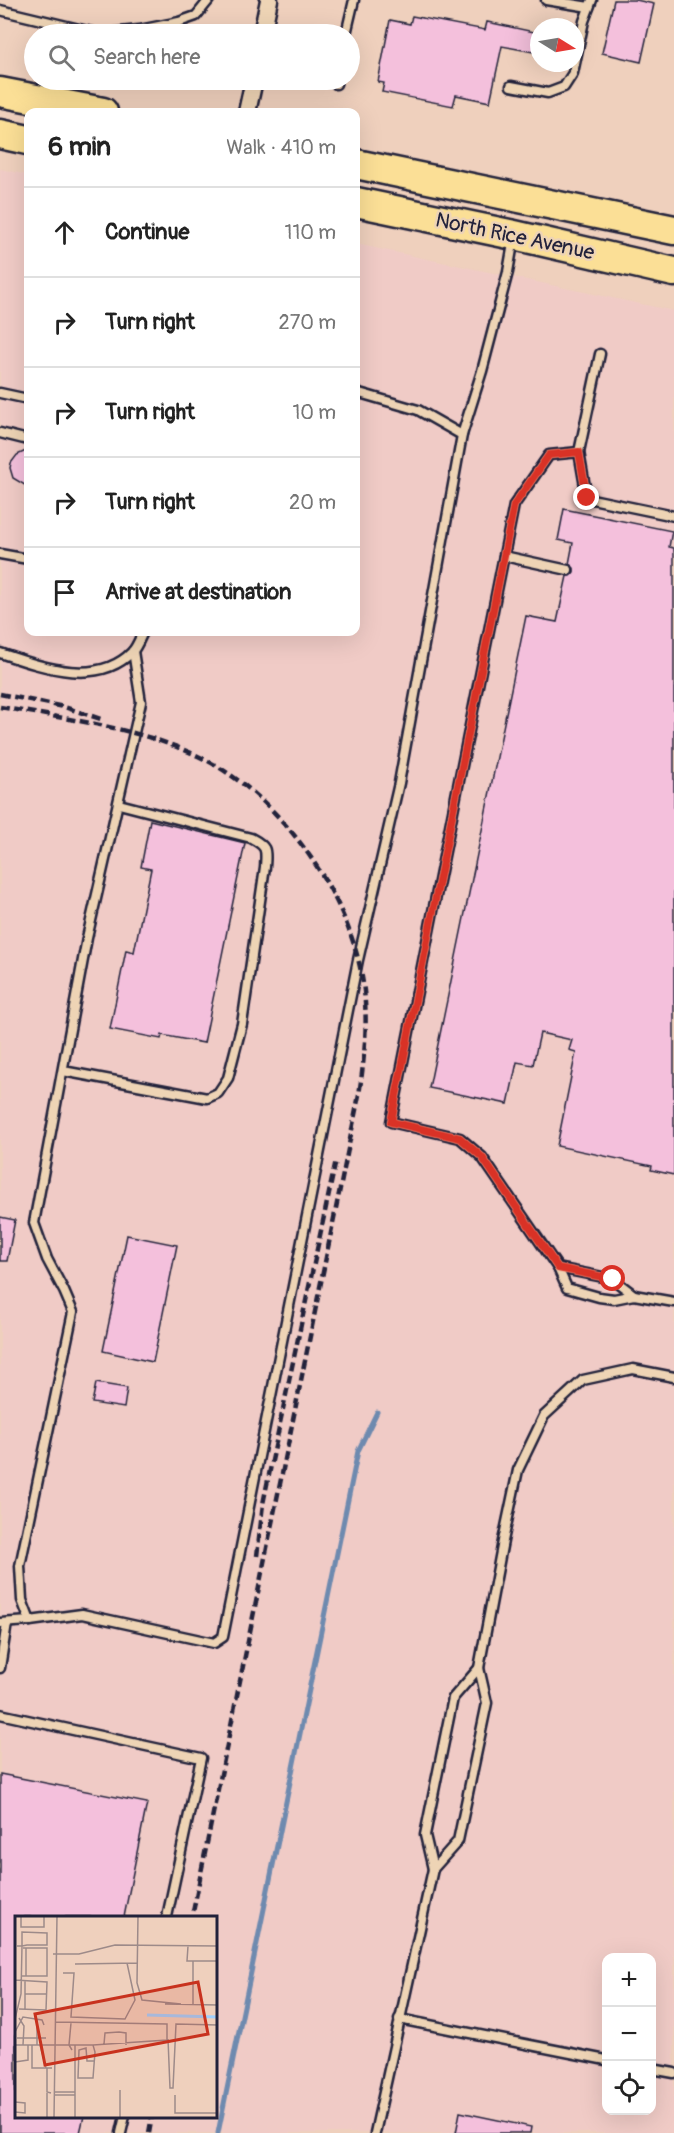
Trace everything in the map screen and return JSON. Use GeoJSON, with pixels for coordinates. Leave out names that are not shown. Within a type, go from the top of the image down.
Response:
{"type":"FeatureCollection","features":[{"type":"Feature","properties":{"kind":"highway"},"geometry":{"type":"LineString","coordinates":[[0,92],[82,108]]}},
{"type":"Feature","properties":{"kind":"highway"},"geometry":{"type":"LineString","coordinates":[[0,134],[24,139]]}},
{"type":"Feature","properties":{"kind":"highway","name":"North Rice Avenue"},"geometry":{"type":"LineString","coordinates":[[360,166],[674,230]]}},
{"type":"Feature","properties":{"kind":"highway","name":"North Rice Avenue"},"geometry":{"type":"LineString","coordinates":[[360,203],[674,272]]}},
{"type":"Feature","properties":{"kind":"street"},"geometry":{"type":"LineString","coordinates":[[264,24],[269,0]]}},
{"type":"Feature","properties":{"kind":"street"},"geometry":{"type":"LineString","coordinates":[[248,108],[252,90]]}},
{"type":"Feature","properties":{"kind":"lane"},"geometry":{"type":"LineString","coordinates":[[169,24],[196,16],[208,0]]}},
{"type":"Feature","properties":{"kind":"lane"},"geometry":{"type":"LineString","coordinates":[[348,24],[354,0]]}},
{"type":"Feature","properties":{"kind":"lane"},"geometry":{"type":"LineString","coordinates":[[511,86],[548,93],[564,87],[573,73],[584,21],[591,3],[546,0]]}},
{"type":"Feature","properties":{"kind":"lane"},"geometry":{"type":"LineString","coordinates":[[0,10],[58,24]]}},
{"type":"Feature","properties":{"kind":"lane"},"geometry":{"type":"LineString","coordinates":[[0,1668],[3,1623],[82,1614],[214,1643],[223,1637],[358,960],[399,783],[462,435],[482,371],[505,283],[514,235]]}},
{"type":"Feature","properties":{"kind":"lane"},"geometry":{"type":"LineString","coordinates":[[600,354],[579,452],[587,498],[674,516]]}},
{"type":"Feature","properties":{"kind":"lane"},"geometry":{"type":"LineString","coordinates":[[0,393],[24,398]]}},
{"type":"Feature","properties":{"kind":"lane"},"geometry":{"type":"LineString","coordinates":[[360,393],[418,410],[462,435]]}},
{"type":"Feature","properties":{"kind":"lane"},"geometry":{"type":"LineString","coordinates":[[0,433],[24,439]]}},
{"type":"Feature","properties":{"kind":"lane"},"geometry":{"type":"LineString","coordinates":[[579,452],[549,455],[514,505],[391,1122],[460,1138],[482,1157],[558,1268],[567,1288],[614,1299],[634,1295],[674,1302]]}},
{"type":"Feature","properties":{"kind":"lane"},"geometry":{"type":"LineString","coordinates":[[0,554],[24,558]]}},
{"type":"Feature","properties":{"kind":"lane"},"geometry":{"type":"LineString","coordinates":[[504,556],[568,570]]}},
{"type":"Feature","properties":{"kind":"lane"},"geometry":{"type":"LineString","coordinates":[[0,653],[40,666],[92,672],[116,663],[133,651],[141,636]]}},
{"type":"Feature","properties":{"kind":"lane"},"geometry":{"type":"LineString","coordinates":[[30,1621],[22,1600],[20,1566],[73,1312],[47,1259],[34,1223],[87,938],[141,702],[133,651]]}},
{"type":"Feature","properties":{"kind":"lane"},"geometry":{"type":"LineString","coordinates":[[63,1071],[207,1098],[218,1093],[228,1077],[242,1023],[265,867],[266,851],[263,845],[251,838],[119,804]]}},
{"type":"Feature","properties":{"kind":"lane"},"geometry":{"type":"LineString","coordinates":[[558,1268],[613,1279],[634,1295]]}},
{"type":"Feature","properties":{"kind":"lane"},"geometry":{"type":"LineString","coordinates":[[433,1869],[458,1841],[487,1703],[479,1668],[518,1470],[544,1416],[583,1380],[633,1369],[674,1377]]}},
{"type":"Feature","properties":{"kind":"lane"},"geometry":{"type":"LineString","coordinates":[[375,2133],[433,1869],[425,1835],[453,1698],[479,1668]]}},
{"type":"Feature","properties":{"kind":"lane"},"geometry":{"type":"LineString","coordinates":[[0,1714],[201,1758],[167,1916]]}},
{"type":"Feature","properties":{"kind":"lane"},"geometry":{"type":"LineString","coordinates":[[399,2019],[602,2059]]}},
{"type":"Feature","properties":{"kind":"lane"},"geometry":{"type":"LineString","coordinates":[[656,2070],[674,2073]]}},
{"type":"Feature","properties":{"kind":"lane"},"geometry":{"type":"LineString","coordinates":[[121,2133],[125,2118]]}},
{"type":"Feature","properties":{"kind":"shaded area"},"geometry":{"type":"Polygon","coordinates":[[[0,169],[24,174],[24,636],[360,636],[360,245],[674,311],[674,2133],[0,2133],[0,169]]]}},
{"type":"Feature","properties":{"kind":"building"},"geometry":{"type":"Polygon","coordinates":[[[614,0],[636,0],[654,4],[641,62],[602,53],[614,0]]]}},
{"type":"Feature","properties":{"kind":"building"},"geometry":{"type":"Polygon","coordinates":[[[412,16],[485,30],[487,22],[530,31],[530,51],[502,46],[490,102],[456,95],[453,106],[382,92],[384,83],[378,82],[390,20],[410,24],[412,16]]]}},
{"type":"Feature","properties":{"kind":"building"},"geometry":{"type":"Polygon","coordinates":[[[24,452],[24,485],[13,478],[10,468],[17,455],[24,452]]]}},
{"type":"Feature","properties":{"kind":"building"},"geometry":{"type":"Polygon","coordinates":[[[564,509],[672,531],[669,547],[674,548],[674,1175],[651,1170],[652,1166],[557,1146],[576,1052],[569,1050],[572,1040],[540,1033],[533,1065],[517,1062],[508,1104],[429,1088],[526,616],[557,622],[567,576],[574,572],[574,568],[569,564],[573,543],[558,540],[564,509]]]}},
{"type":"Feature","properties":{"kind":"building"},"geometry":{"type":"Polygon","coordinates":[[[150,820],[245,843],[204,1043],[162,1035],[161,1039],[110,1029],[126,950],[134,952],[151,869],[141,867],[150,820]]]}},
{"type":"Feature","properties":{"kind":"building"},"geometry":{"type":"Polygon","coordinates":[[[0,1217],[15,1220],[7,1261],[0,1261],[0,1217]]]}},
{"type":"Feature","properties":{"kind":"building"},"geometry":{"type":"Polygon","coordinates":[[[127,1235],[177,1245],[153,1362],[103,1351],[127,1235]]]}},
{"type":"Feature","properties":{"kind":"building"},"geometry":{"type":"Polygon","coordinates":[[[96,1383],[127,1388],[124,1408],[92,1403],[96,1383]]]}},
{"type":"Feature","properties":{"kind":"building"},"geometry":{"type":"Polygon","coordinates":[[[0,1774],[147,1803],[124,1916],[15,1916],[15,2118],[84,2118],[80,2133],[0,2133],[0,1774]]]}},
{"type":"Feature","properties":{"kind":"building"},"geometry":{"type":"Polygon","coordinates":[[[460,2112],[531,2127],[530,2133],[456,2133],[460,2112]]]}},
{"type":"Feature","properties":{"kind":"waterway"},"geometry":{"type":"LineString","coordinates":[[218,2133],[358,1451],[377,1412]]}},
{"type":"Feature","properties":{"kind":"railway"},"geometry":{"type":"LineString","coordinates":[[0,694],[64,707],[101,719]]}},
{"type":"Feature","properties":{"kind":"railway"},"geometry":{"type":"LineString","coordinates":[[0,707],[100,725],[174,746],[198,756],[229,774],[258,796],[308,854],[329,887],[346,921],[357,956],[364,991],[365,1043],[359,1095],[192,1916]]}},
{"type":"Feature","properties":{"kind":"railway"},"geometry":{"type":"LineString","coordinates":[[257,1556],[263,1504],[336,1160]]}},
{"type":"Feature","properties":{"kind":"railway"},"geometry":{"type":"LineString","coordinates":[[149,2133],[152,2118]]}},
{"type":"Feature","properties":{"kind":"route"},"geometry":{"type":"LineString","coordinates":[[587,498],[579,452],[549,455],[514,505],[391,1122],[460,1138],[482,1157],[558,1268],[613,1279]]}}]}
